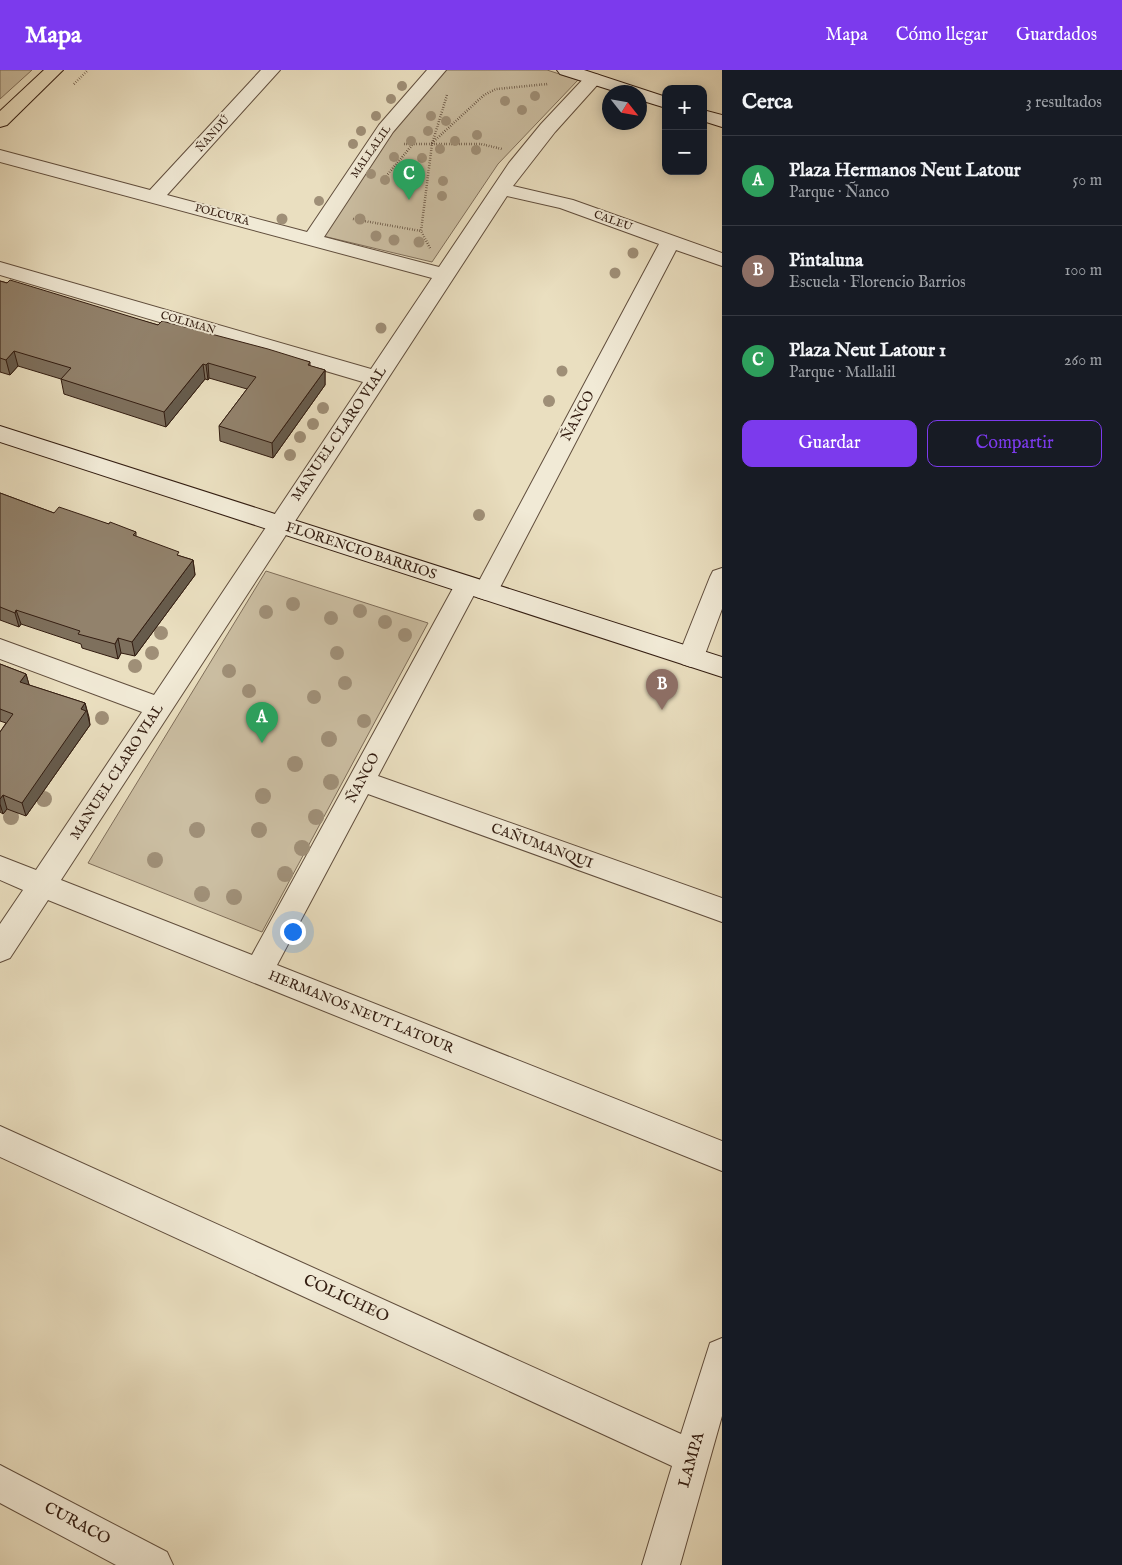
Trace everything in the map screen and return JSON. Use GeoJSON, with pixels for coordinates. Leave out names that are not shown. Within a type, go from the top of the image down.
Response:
{"type":"FeatureCollection","features":[{"type":"Feature","properties":{"kind":"main road"},"geometry":{"type":"LineString","coordinates":[[0,121],[54,70]]}},
{"type":"Feature","properties":{"kind":"street","name":"ÑANDÚ"},"geometry":{"type":"LineString","coordinates":[[154,197],[271,70]]}},
{"type":"Feature","properties":{"kind":"street","name":"MALLALIL"},"geometry":{"type":"LineString","coordinates":[[312,239],[386,129],[437,70]]}},
{"type":"Feature","properties":{"kind":"street"},"geometry":{"type":"LineString","coordinates":[[566,70],[612,85]]}},
{"type":"Feature","properties":{"kind":"street","name":"MANUEL CLARO VIAL"},"geometry":{"type":"LineString","coordinates":[[0,949],[279,524],[525,155],[593,79]]}},
{"type":"Feature","properties":{"kind":"street"},"geometry":{"type":"LineString","coordinates":[[647,96],[662,102]]}},
{"type":"Feature","properties":{"kind":"street"},"geometry":{"type":"LineString","coordinates":[[707,116],[722,121]]}},
{"type":"Feature","properties":{"kind":"street","name":"POLCURA"},"geometry":{"type":"LineString","coordinates":[[0,156],[444,275]]}},
{"type":"Feature","properties":{"kind":"street","name":"CALEU"},"geometry":{"type":"LineString","coordinates":[[502,189],[566,204],[722,260]]}},
{"type":"Feature","properties":{"kind":"street","name":"ÑANCO"},"geometry":{"type":"LineString","coordinates":[[259,971],[362,781],[477,588],[670,241]]}},
{"type":"Feature","properties":{"kind":"street","name":"COLIMAN"},"geometry":{"type":"LineString","coordinates":[[0,268],[376,378]]}},
{"type":"Feature","properties":{"kind":"street","name":"FLORENCIO BARRIOS"},"geometry":{"type":"LineString","coordinates":[[0,434],[722,667]]}},
{"type":"Feature","properties":{"kind":"street"},"geometry":{"type":"LineString","coordinates":[[692,657],[722,577]]}},
{"type":"Feature","properties":{"kind":"street"},"geometry":{"type":"LineString","coordinates":[[0,649],[159,707]]}},
{"type":"Feature","properties":{"kind":"street","name":"CAÑUMANQUI"},"geometry":{"type":"LineString","coordinates":[[362,781],[722,910]]}},
{"type":"Feature","properties":{"kind":"street","name":"HERMANOS NEUT LATOUR"},"geometry":{"type":"LineString","coordinates":[[0,868],[722,1156]]}},
{"type":"Feature","properties":{"kind":"street","name":"COLICHEO"},"geometry":{"type":"LineString","coordinates":[[0,1141],[692,1457]]}},
{"type":"Feature","properties":{"kind":"street","name":"LAMPA"},"geometry":{"type":"LineString","coordinates":[[661,1565],[722,1355]]}},
{"type":"Feature","properties":{"kind":"street","name":"CURACO"},"geometry":{"type":"LineString","coordinates":[[0,1483],[154,1565]]}},
{"type":"Feature","properties":{"kind":"path"},"geometry":{"type":"LineString","coordinates":[[432,144],[484,95],[496,89],[593,79]]}},
{"type":"Feature","properties":{"kind":"path"},"geometry":{"type":"LineString","coordinates":[[444,275],[421,231],[432,144],[450,87]]}},
{"type":"Feature","properties":{"kind":"path"},"geometry":{"type":"LineString","coordinates":[[376,145],[481,144],[525,155]]}},
{"type":"Feature","properties":{"kind":"path"},"geometry":{"type":"LineString","coordinates":[[350,219],[421,231]]}},
{"type":"Feature","properties":{"kind":"shaded area"},"geometry":{"type":"Polygon","coordinates":[[[0,70],[32,70],[0,99],[0,70]]]}},
{"type":"Feature","properties":{"kind":"shaded area"},"geometry":{"type":"Polygon","coordinates":[[[442,70],[547,70],[578,80],[498,164],[432,262],[323,236],[391,130],[442,70]]]}},
{"type":"Feature","properties":{"kind":"shaded area"},"geometry":{"type":"Polygon","coordinates":[[[266,571],[428,623],[262,932],[88,863],[266,571]]]}},
{"type":"Feature","properties":{"kind":"building"},"geometry":{"type":"Polygon","coordinates":[[[10,280],[158,325],[162,321],[268,349],[310,362],[308,365],[325,370],[272,443],[219,426],[256,377],[208,363],[206,365],[203,364],[164,412],[61,379],[71,368],[14,351],[6,360],[0,358],[0,281],[7,283],[10,280]]]}},
{"type":"Feature","properties":{"kind":"building"},"geometry":{"type":"Polygon","coordinates":[[[0,493],[54,513],[59,507],[109,524],[110,522],[136,532],[133,535],[179,552],[177,555],[193,560],[132,642],[118,638],[115,644],[78,634],[80,631],[16,610],[15,613],[0,607],[0,493]]]}},
{"type":"Feature","properties":{"kind":"building"},"geometry":{"type":"Polygon","coordinates":[[[0,664],[26,674],[20,682],[85,703],[81,709],[86,711],[22,803],[3,795],[0,799],[0,732],[13,714],[0,709],[0,664]]]}},
{"type":"Feature","properties":{"kind":"place","name":"Plaza Neut Latour 1"},"geometry":{"type":"Point","coordinates":[409,200]}},
{"type":"Feature","properties":{"kind":"place","name":"Pintaluna"},"geometry":{"type":"Point","coordinates":[662,710]}},
{"type":"Feature","properties":{"kind":"place","name":"Plaza Hermanos Neut Latour"},"geometry":{"type":"Point","coordinates":[262,743]}}]}
